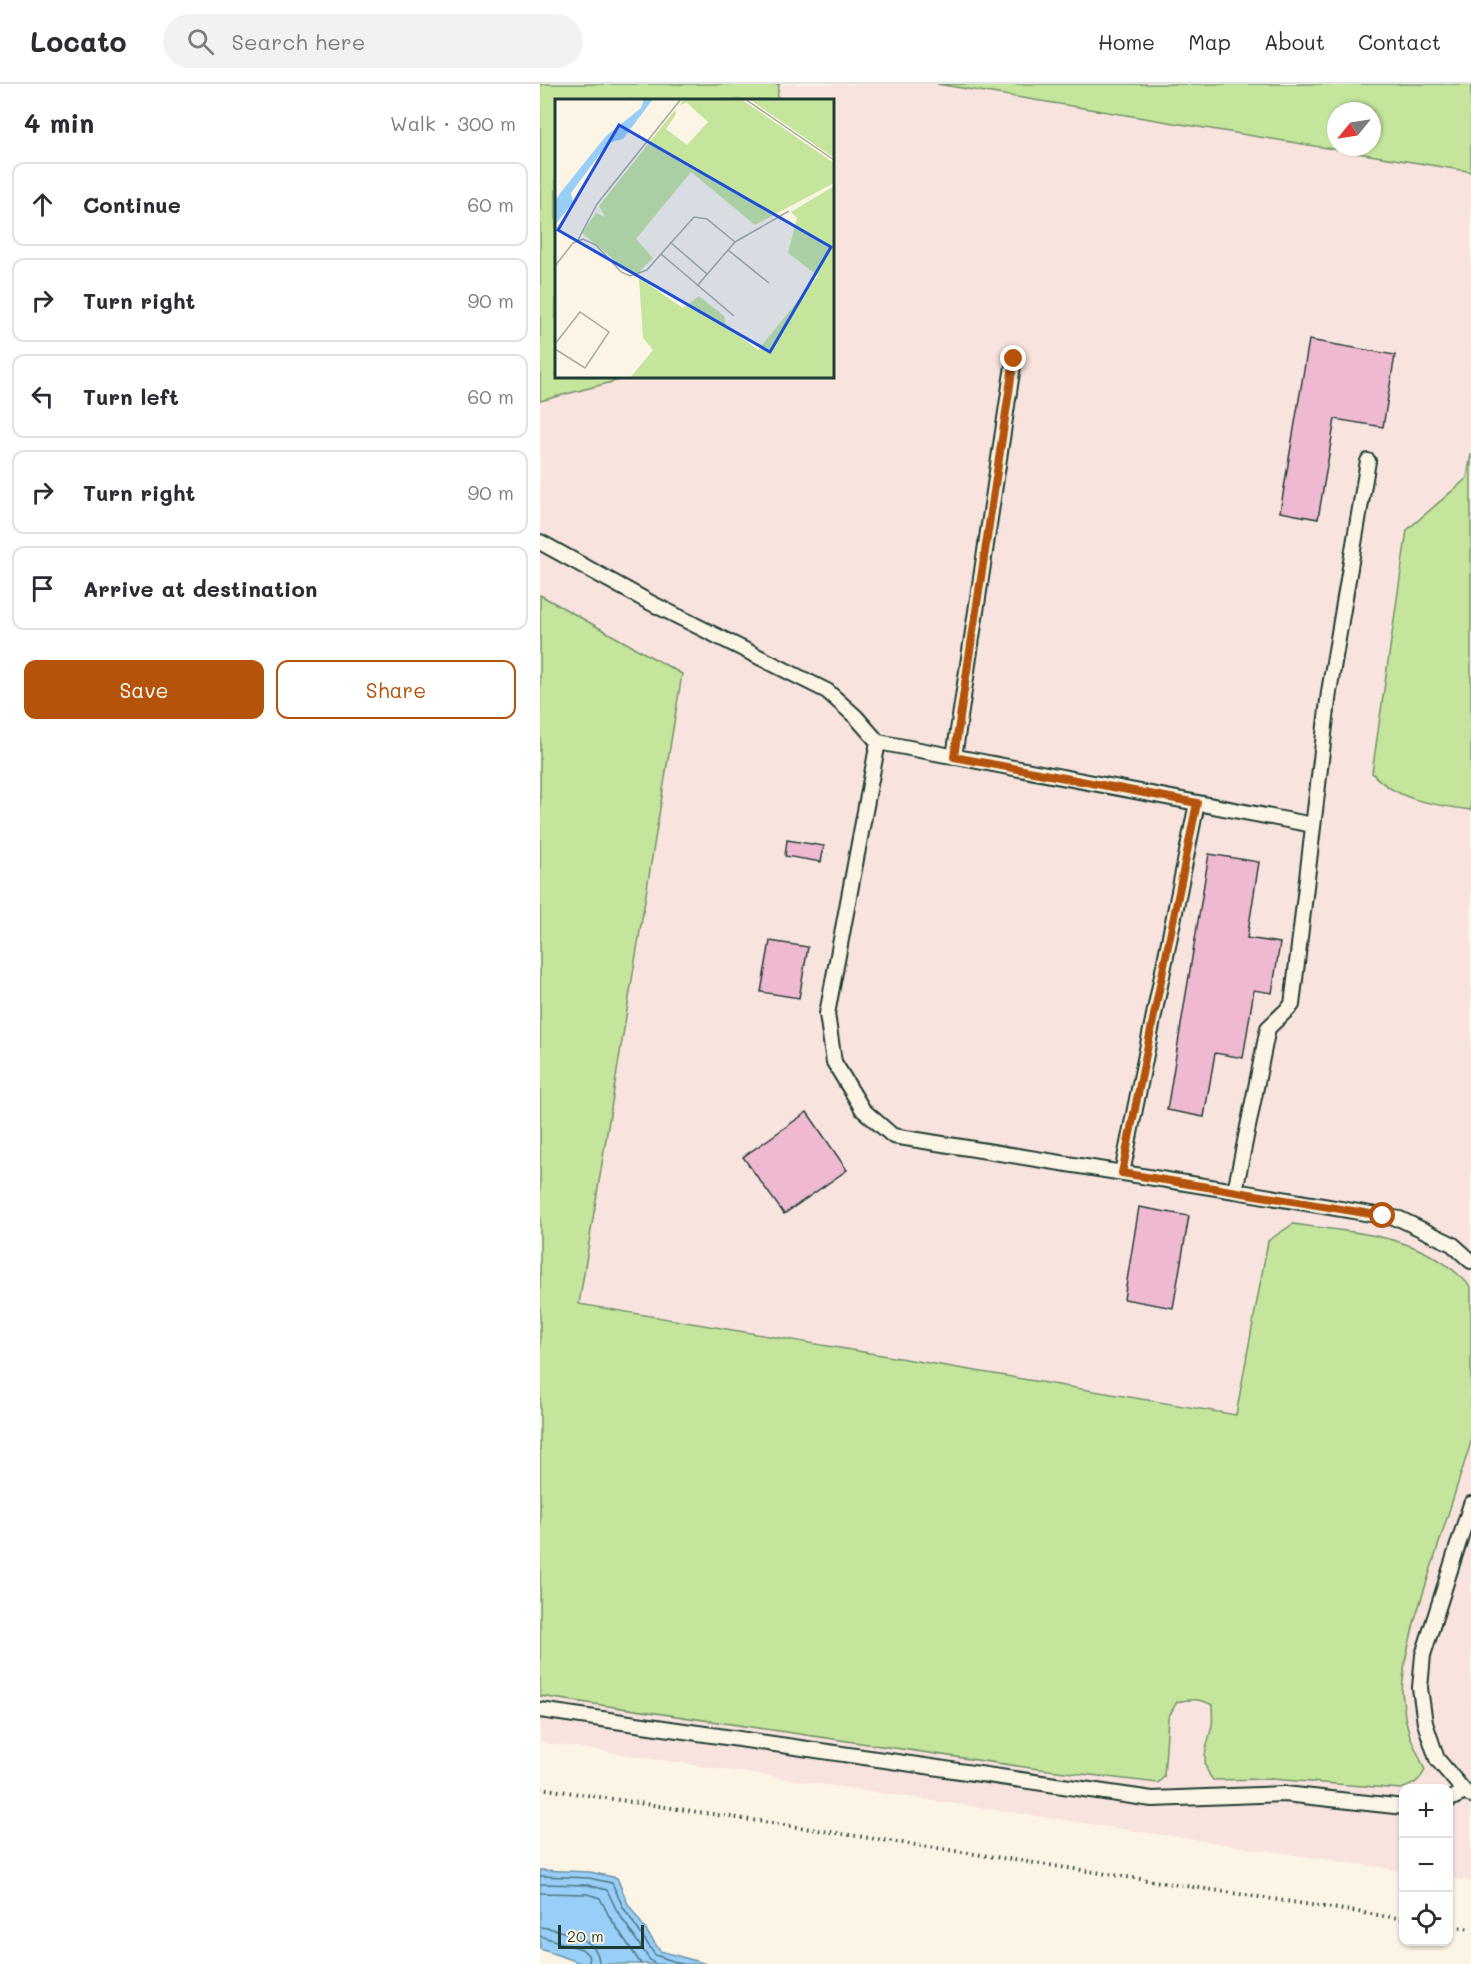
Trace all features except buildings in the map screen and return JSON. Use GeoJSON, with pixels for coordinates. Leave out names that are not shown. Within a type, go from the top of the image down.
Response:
{"type":"FeatureCollection","features":[{"type":"Feature","properties":{"kind":"lane"},"geometry":{"type":"LineString","coordinates":[[954,757],[1014,359]]}},
{"type":"Feature","properties":{"kind":"lane"},"geometry":{"type":"LineString","coordinates":[[1235,1191],[1268,1029],[1292,1005],[1329,692],[1368,460]]}},
{"type":"Feature","properties":{"kind":"lane"},"geometry":{"type":"LineString","coordinates":[[540,542],[650,602],[827,691],[856,717],[878,742],[1313,825]]}},
{"type":"Feature","properties":{"kind":"lane"},"geometry":{"type":"LineString","coordinates":[[878,742],[827,1014],[834,1062],[863,1110],[893,1136],[1400,1219],[1452,1244],[1471,1261]]}},
{"type":"Feature","properties":{"kind":"lane"},"geometry":{"type":"LineString","coordinates":[[1122,1173],[1197,803]]}},
{"type":"Feature","properties":{"kind":"lane"},"geometry":{"type":"LineString","coordinates":[[1453,1799],[1468,1794],[1437,1759],[1425,1723],[1420,1688],[1423,1655],[1471,1504]]}},
{"type":"Feature","properties":{"kind":"lane"},"geometry":{"type":"LineString","coordinates":[[540,1710],[1152,1799],[1285,1794],[1399,1806]]}},
{"type":"Feature","properties":{"kind":"path"},"geometry":{"type":"LineString","coordinates":[[540,1788],[1399,1918]]}},
{"type":"Feature","properties":{"kind":"path"},"geometry":{"type":"LineString","coordinates":[[1453,1927],[1471,1929]]}},
{"type":"Feature","properties":{"kind":"shaded area"},"geometry":{"type":"Polygon","coordinates":[[[540,84],[1471,84],[1471,1881],[1453,1879],[1453,1784],[1399,1784],[1399,1870],[540,1742],[540,84]]]}},
{"type":"Feature","properties":{"kind":"green space"},"geometry":{"type":"Polygon","coordinates":[[[540,84],[779,84],[777,99],[555,99],[555,378],[627,378],[540,401],[540,84]]]}},
{"type":"Feature","properties":{"kind":"green space"},"geometry":{"type":"Polygon","coordinates":[[[937,84],[1471,84],[1471,172],[1374,156],[1381,156],[1381,102],[1327,102],[1327,148],[937,84]]]}},
{"type":"Feature","properties":{"kind":"green space"},"geometry":{"type":"Polygon","coordinates":[[[1471,454],[1471,810],[1405,796],[1393,790],[1372,773],[1407,530],[1467,478],[1471,454]]]}},
{"type":"Feature","properties":{"kind":"green space"},"geometry":{"type":"Polygon","coordinates":[[[540,595],[682,674],[579,1304],[1236,1415],[1268,1241],[1293,1224],[1366,1234],[1411,1246],[1432,1256],[1452,1269],[1471,1287],[1471,1442],[1415,1619],[1405,1661],[1402,1691],[1405,1717],[1410,1736],[1425,1770],[1416,1782],[1399,1784],[1399,1789],[1271,1779],[1213,1780],[1208,1773],[1205,1760],[1212,1725],[1212,1705],[1195,1700],[1177,1702],[1168,1718],[1164,1777],[1158,1783],[1031,1768],[540,1696],[540,595]]]}},
{"type":"Feature","properties":{"kind":"water"},"geometry":{"type":"Polygon","coordinates":[[[540,1870],[590,1872],[617,1878],[628,1904],[660,1951],[707,1964],[584,1964],[540,1949],[540,1870]]]}},
{"type":"Feature","properties":{"kind":"route"},"geometry":{"type":"LineString","coordinates":[[1014,359],[954,757],[1197,803],[1122,1173],[1383,1216]]}}]}
